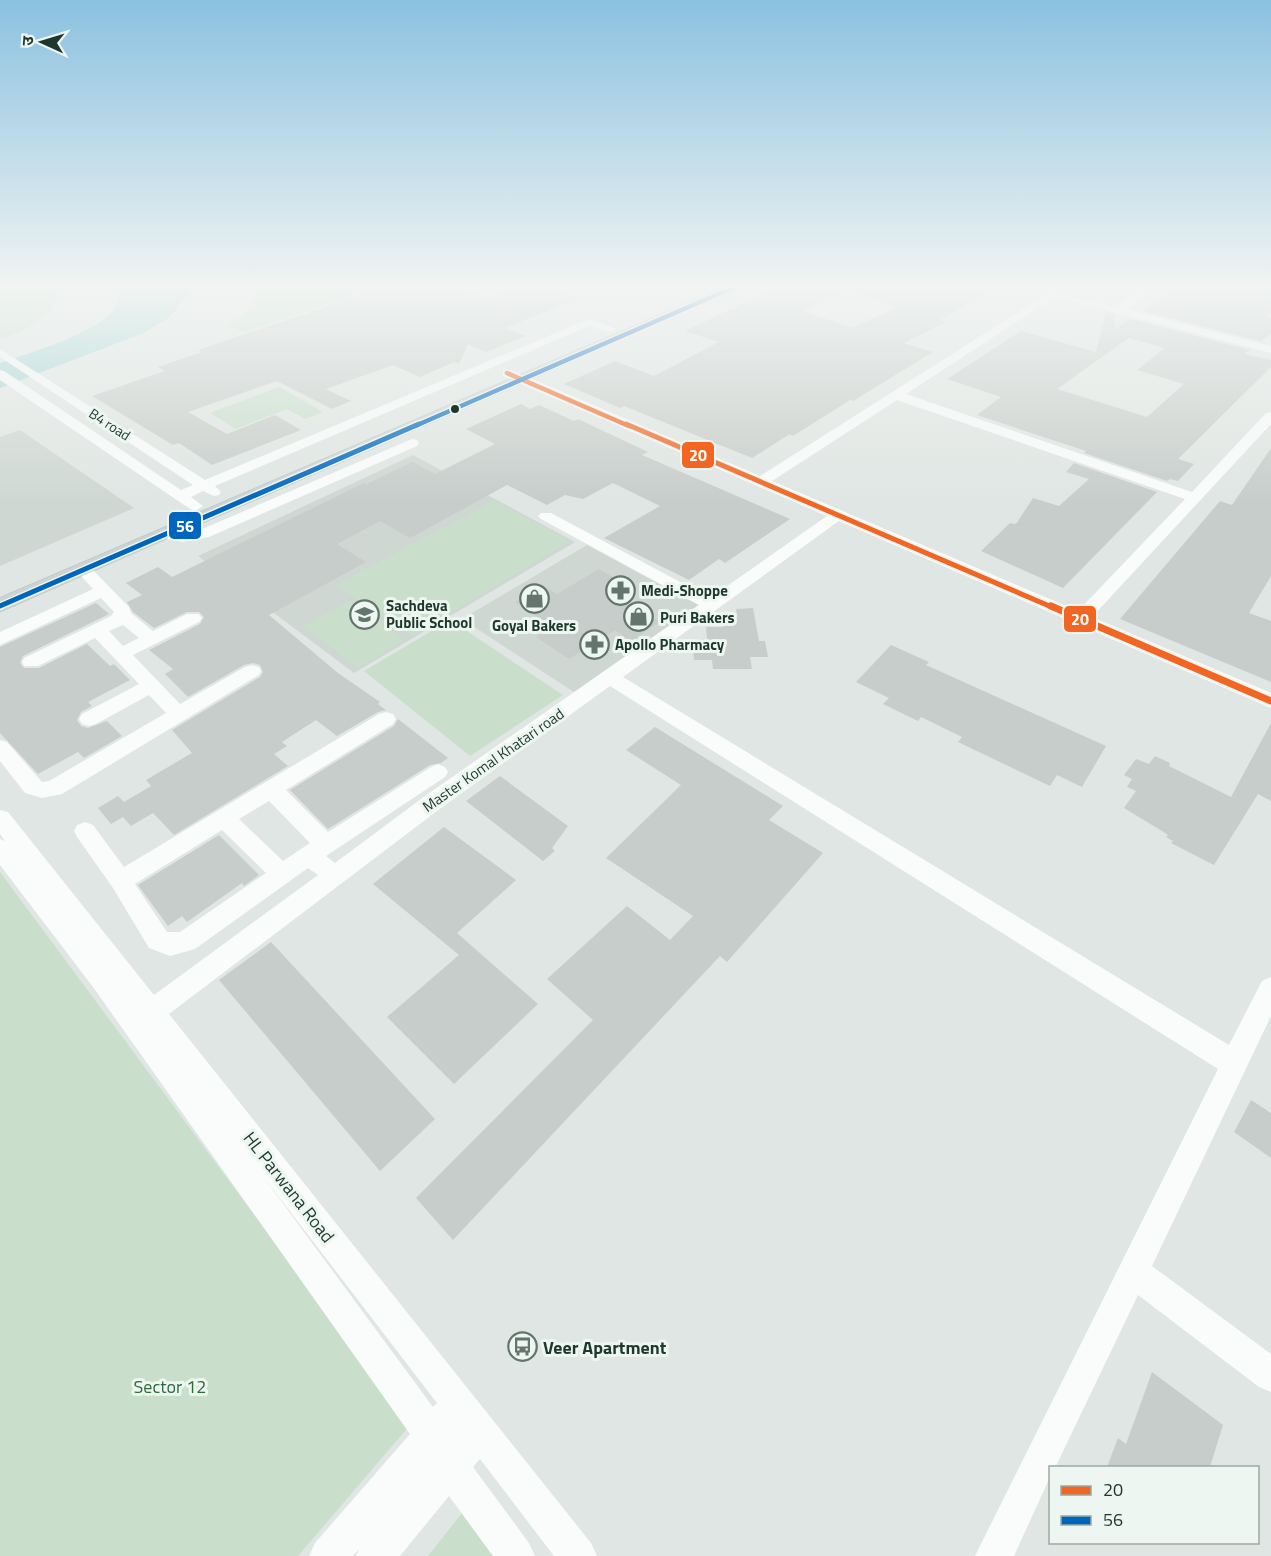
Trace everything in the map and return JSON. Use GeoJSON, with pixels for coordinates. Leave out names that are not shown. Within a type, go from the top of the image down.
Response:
{"type":"FeatureCollection","features":[{"type":"Feature","properties":{"kind":"main road"},"geometry":{"type":"LineString","coordinates":[[0,590],[534,358]]}},
{"type":"Feature","properties":{"kind":"main road"},"geometry":{"type":"LineString","coordinates":[[0,606],[395,434],[507,368],[536,358]]}},
{"type":"Feature","properties":{"kind":"street","name":"B4 road"},"geometry":{"type":"LineString","coordinates":[[9,358],[219,496]]}},
{"type":"Feature","properties":{"kind":"street"},"geometry":{"type":"LineString","coordinates":[[761,482],[954,358]]}},
{"type":"Feature","properties":{"kind":"street"},"geometry":{"type":"LineString","coordinates":[[180,496],[507,368],[761,482],[1271,700]]}},
{"type":"Feature","properties":{"kind":"street","name":"B4 road"},"geometry":{"type":"LineString","coordinates":[[0,374],[195,506]]}},
{"type":"Feature","properties":{"kind":"street"},"geometry":{"type":"LineString","coordinates":[[896,395],[1195,498]]}},
{"type":"Feature","properties":{"kind":"street"},"geometry":{"type":"LineString","coordinates":[[1081,619],[1267,425]]}},
{"type":"Feature","properties":{"kind":"street","name":"Master Komal Khatari road"},"geometry":{"type":"LineString","coordinates":[[152,1012],[433,802],[838,514]]}},
{"type":"Feature","properties":{"kind":"street"},"geometry":{"type":"LineString","coordinates":[[546,516],[709,604]]}},
{"type":"Feature","properties":{"kind":"street"},"geometry":{"type":"LineString","coordinates":[[83,570],[123,611],[122,615],[151,639]]}},
{"type":"Feature","properties":{"kind":"street"},"geometry":{"type":"LineString","coordinates":[[0,639],[102,591]]}},
{"type":"Feature","properties":{"kind":"street"},"geometry":{"type":"LineString","coordinates":[[31,662],[98,630],[122,615]]}},
{"type":"Feature","properties":{"kind":"street"},"geometry":{"type":"LineString","coordinates":[[121,654],[192,618]]}},
{"type":"Feature","properties":{"kind":"street"},"geometry":{"type":"LineString","coordinates":[[98,630],[179,715]]}},
{"type":"Feature","properties":{"kind":"street"},"geometry":{"type":"LineString","coordinates":[[0,747],[32,787],[42,790],[54,788],[252,671]]}},
{"type":"Feature","properties":{"kind":"street"},"geometry":{"type":"LineString","coordinates":[[610,677],[1235,1064]]}},
{"type":"Feature","properties":{"kind":"street"},"geometry":{"type":"LineString","coordinates":[[89,719],[151,686]]}},
{"type":"Feature","properties":{"kind":"street"},"geometry":{"type":"LineString","coordinates":[[121,881],[386,719]]}},
{"type":"Feature","properties":{"kind":"street"},"geometry":{"type":"LineString","coordinates":[[86,831],[158,940],[170,945],[186,941],[318,849],[438,772]]}},
{"type":"Feature","properties":{"kind":"street"},"geometry":{"type":"LineString","coordinates":[[271,789],[318,849],[335,876]]}},
{"type":"Feature","properties":{"kind":"street","name":"HL Parwana Road"},"geometry":{"type":"LineString","coordinates":[[0,818],[578,1556]]}},
{"type":"Feature","properties":{"kind":"street"},"geometry":{"type":"LineString","coordinates":[[224,818],[282,874]]}},
{"type":"Feature","properties":{"kind":"street"},"geometry":{"type":"LineString","coordinates":[[0,848],[102,980],[432,1435],[450,1466],[516,1556]]}},
{"type":"Feature","properties":{"kind":"street"},"geometry":{"type":"LineString","coordinates":[[994,1556],[1083,1369],[1134,1272],[1271,989]]}},
{"type":"Feature","properties":{"kind":"street"},"geometry":{"type":"LineString","coordinates":[[1134,1272],[1271,1376]]}},
{"type":"Feature","properties":{"kind":"street"},"geometry":{"type":"LineString","coordinates":[[328,1556],[432,1435],[470,1417]]}},
{"type":"Feature","properties":{"kind":"street"},"geometry":{"type":"LineString","coordinates":[[375,1556],[450,1466],[470,1417]]}},
{"type":"Feature","properties":{"kind":"shaded area"},"geometry":{"type":"Polygon","coordinates":[[[20,430],[134,508],[0,566],[0,437],[20,430]]]}},
{"type":"Feature","properties":{"kind":"shaded area","name":"Sachdeva Public School"},"geometry":{"type":"Polygon","coordinates":[[[413,455],[575,542],[354,673],[198,556],[413,455]]]}},
{"type":"Feature","properties":{"kind":"shaded area"},"geometry":{"type":"Polygon","coordinates":[[[587,545],[698,605],[574,692],[462,619],[587,545]]]}},
{"type":"Feature","properties":{"kind":"green space"},"geometry":{"type":"Polygon","coordinates":[[[279,387],[323,412],[305,419],[287,409],[236,429],[210,413],[279,387]]]}},
{"type":"Feature","properties":{"kind":"green space"},"geometry":{"type":"Polygon","coordinates":[[[494,501],[570,541],[412,636],[336,585],[494,501]]]}},
{"type":"Feature","properties":{"kind":"green space"},"geometry":{"type":"Polygon","coordinates":[[[350,601],[404,640],[358,667],[303,626],[350,601]]]}},
{"type":"Feature","properties":{"kind":"green space"},"geometry":{"type":"Polygon","coordinates":[[[450,620],[563,695],[470,756],[364,671],[450,620]]]}},
{"type":"Feature","properties":{"kind":"green space","name":"Sector 12"},"geometry":{"type":"Polygon","coordinates":[[[0,872],[410,1425],[298,1556],[0,1556],[0,872]]]}},
{"type":"Feature","properties":{"kind":"green space"},"geometry":{"type":"Polygon","coordinates":[[[462,1513],[493,1556],[428,1556],[462,1513]]]}},
{"type":"Feature","properties":{"kind":"water"},"geometry":{"type":"Polygon","coordinates":[[[17,358],[79,358],[0,388],[0,363],[17,358]]]}},
{"type":"Feature","properties":{"kind":"building"},"geometry":{"type":"Polygon","coordinates":[[[186,358],[462,358],[459,364],[454,362],[420,377],[393,365],[326,389],[351,401],[332,409],[277,381],[188,412],[227,434],[275,415],[301,430],[212,465],[179,443],[173,445],[92,396],[165,371],[158,367],[186,358]]]}},
{"type":"Feature","properties":{"kind":"building"},"geometry":{"type":"Polygon","coordinates":[[[689,358],[924,358],[752,458],[624,406],[620,408],[564,384],[615,361],[654,376],[689,358]]]}},
{"type":"Feature","properties":{"kind":"building"},"geometry":{"type":"Polygon","coordinates":[[[980,358],[1101,358],[1057,389],[1147,417],[1184,384],[1137,370],[1153,358],[1260,358],[1271,360],[1271,367],[1178,459],[1194,464],[1178,481],[1170,479],[1167,481],[977,415],[1001,397],[947,379],[980,358]]]}},
{"type":"Feature","properties":{"kind":"building"},"geometry":{"type":"Polygon","coordinates":[[[521,404],[530,409],[539,405],[574,421],[578,419],[648,452],[642,455],[790,519],[725,563],[719,559],[689,580],[604,538],[660,506],[613,483],[583,499],[565,495],[547,505],[507,485],[410,538],[380,521],[337,544],[366,562],[269,615],[338,673],[380,702],[378,704],[386,710],[378,712],[337,736],[316,720],[282,742],[287,746],[274,754],[288,766],[174,835],[153,813],[131,826],[123,817],[111,824],[98,808],[118,796],[124,802],[151,786],[146,780],[192,753],[172,730],[260,677],[263,672],[260,665],[253,663],[244,665],[188,697],[165,674],[173,669],[149,650],[200,624],[204,617],[199,612],[187,612],[154,628],[133,612],[127,602],[142,595],[126,583],[158,567],[172,577],[364,483],[367,484],[412,462],[435,474],[495,444],[466,429],[521,404]]]}},
{"type":"Feature","properties":{"kind":"building"},"geometry":{"type":"Polygon","coordinates":[[[1271,448],[1271,576],[1249,613],[1271,621],[1271,682],[1120,619],[1220,501],[1232,505],[1271,448]]]}},
{"type":"Feature","properties":{"kind":"building"},"geometry":{"type":"Polygon","coordinates":[[[1074,463],[1157,492],[1063,588],[981,551],[1010,523],[1016,524],[1033,498],[1059,506],[1089,479],[1066,472],[1074,463]]]}},
{"type":"Feature","properties":{"kind":"building"},"geometry":{"type":"Polygon","coordinates":[[[599,569],[630,587],[616,596],[659,622],[631,641],[615,630],[569,659],[536,637],[553,627],[515,602],[544,586],[557,594],[599,569]]]}},
{"type":"Feature","properties":{"kind":"building"},"geometry":{"type":"Polygon","coordinates":[[[96,603],[109,614],[23,656],[20,663],[24,668],[39,668],[87,644],[110,666],[114,664],[130,680],[88,702],[92,706],[81,712],[77,720],[81,726],[88,728],[107,721],[122,736],[84,758],[78,752],[38,774],[0,733],[0,647],[96,603]]]}},
{"type":"Feature","properties":{"kind":"building"},"geometry":{"type":"Polygon","coordinates":[[[753,608],[759,641],[765,641],[768,657],[750,657],[752,669],[713,669],[712,660],[694,660],[692,639],[707,639],[706,627],[723,627],[722,616],[737,616],[736,609],[753,608]]]}},
{"type":"Feature","properties":{"kind":"building"},"geometry":{"type":"Polygon","coordinates":[[[891,645],[929,662],[926,665],[1106,746],[1082,787],[1057,775],[1050,786],[958,742],[962,737],[921,717],[918,721],[883,704],[889,698],[856,682],[891,645]]]}},
{"type":"Feature","properties":{"kind":"building"},"geometry":{"type":"Polygon","coordinates":[[[398,719],[448,758],[441,763],[430,765],[328,829],[290,790],[394,726],[398,719]]]}},
{"type":"Feature","properties":{"kind":"building"},"geometry":{"type":"Polygon","coordinates":[[[1271,723],[1271,801],[1258,794],[1214,865],[1171,843],[1173,841],[1166,837],[1168,835],[1124,808],[1136,791],[1127,787],[1132,779],[1124,775],[1136,759],[1149,764],[1155,756],[1170,763],[1169,766],[1231,797],[1271,723]]]}},
{"type":"Feature","properties":{"kind":"building"},"geometry":{"type":"Polygon","coordinates":[[[655,727],[783,806],[769,820],[823,853],[727,962],[720,956],[453,1240],[416,1198],[593,1020],[547,979],[627,906],[670,940],[693,916],[606,858],[681,785],[626,750],[655,727]]]}},
{"type":"Feature","properties":{"kind":"building"},"geometry":{"type":"Polygon","coordinates":[[[500,776],[568,826],[552,848],[555,851],[543,861],[466,801],[500,776]]]}},
{"type":"Feature","properties":{"kind":"building"},"geometry":{"type":"Polygon","coordinates":[[[444,827],[516,880],[457,933],[538,1004],[454,1084],[387,1017],[459,955],[373,884],[444,827]]]}},
{"type":"Feature","properties":{"kind":"building"},"geometry":{"type":"Polygon","coordinates":[[[219,835],[259,875],[244,886],[242,883],[187,922],[182,916],[168,926],[138,885],[219,835]]]}},
{"type":"Feature","properties":{"kind":"building"},"geometry":{"type":"Polygon","coordinates":[[[271,942],[435,1119],[380,1171],[219,980],[271,942]]]}},
{"type":"Feature","properties":{"kind":"building"},"geometry":{"type":"Polygon","coordinates":[[[1251,1100],[1271,1113],[1271,1158],[1234,1132],[1251,1100]]]}},
{"type":"Feature","properties":{"kind":"building"},"geometry":{"type":"Polygon","coordinates":[[[1152,1372],[1223,1425],[1210,1466],[1107,1466],[1118,1438],[1126,1444],[1152,1372]]]}},
{"type":"Feature","properties":{"kind":"transit line","name":"56"},"geometry":{"type":"LineString","coordinates":[[0,606],[572,358]]}},
{"type":"Feature","properties":{"kind":"transit line","name":"20"},"geometry":{"type":"LineString","coordinates":[[507,373],[1271,701]]}},
{"type":"Feature","properties":{"kind":"place","name":"Medi-Shoppe"},"geometry":{"type":"Point","coordinates":[620,590]}},
{"type":"Feature","properties":{"kind":"place","name":"Goyal Bakers"},"geometry":{"type":"Point","coordinates":[534,598]}},
{"type":"Feature","properties":{"kind":"place","name":"Sachdeva Public School"},"geometry":{"type":"Point","coordinates":[365,614]}},
{"type":"Feature","properties":{"kind":"place","name":"Puri Bakers"},"geometry":{"type":"Point","coordinates":[639,617]}},
{"type":"Feature","properties":{"kind":"place","name":"Apollo Pharmacy"},"geometry":{"type":"Point","coordinates":[594,644]}},
{"type":"Feature","properties":{"kind":"place","name":"Veer Apartment"},"geometry":{"type":"Point","coordinates":[522,1347]}}]}
